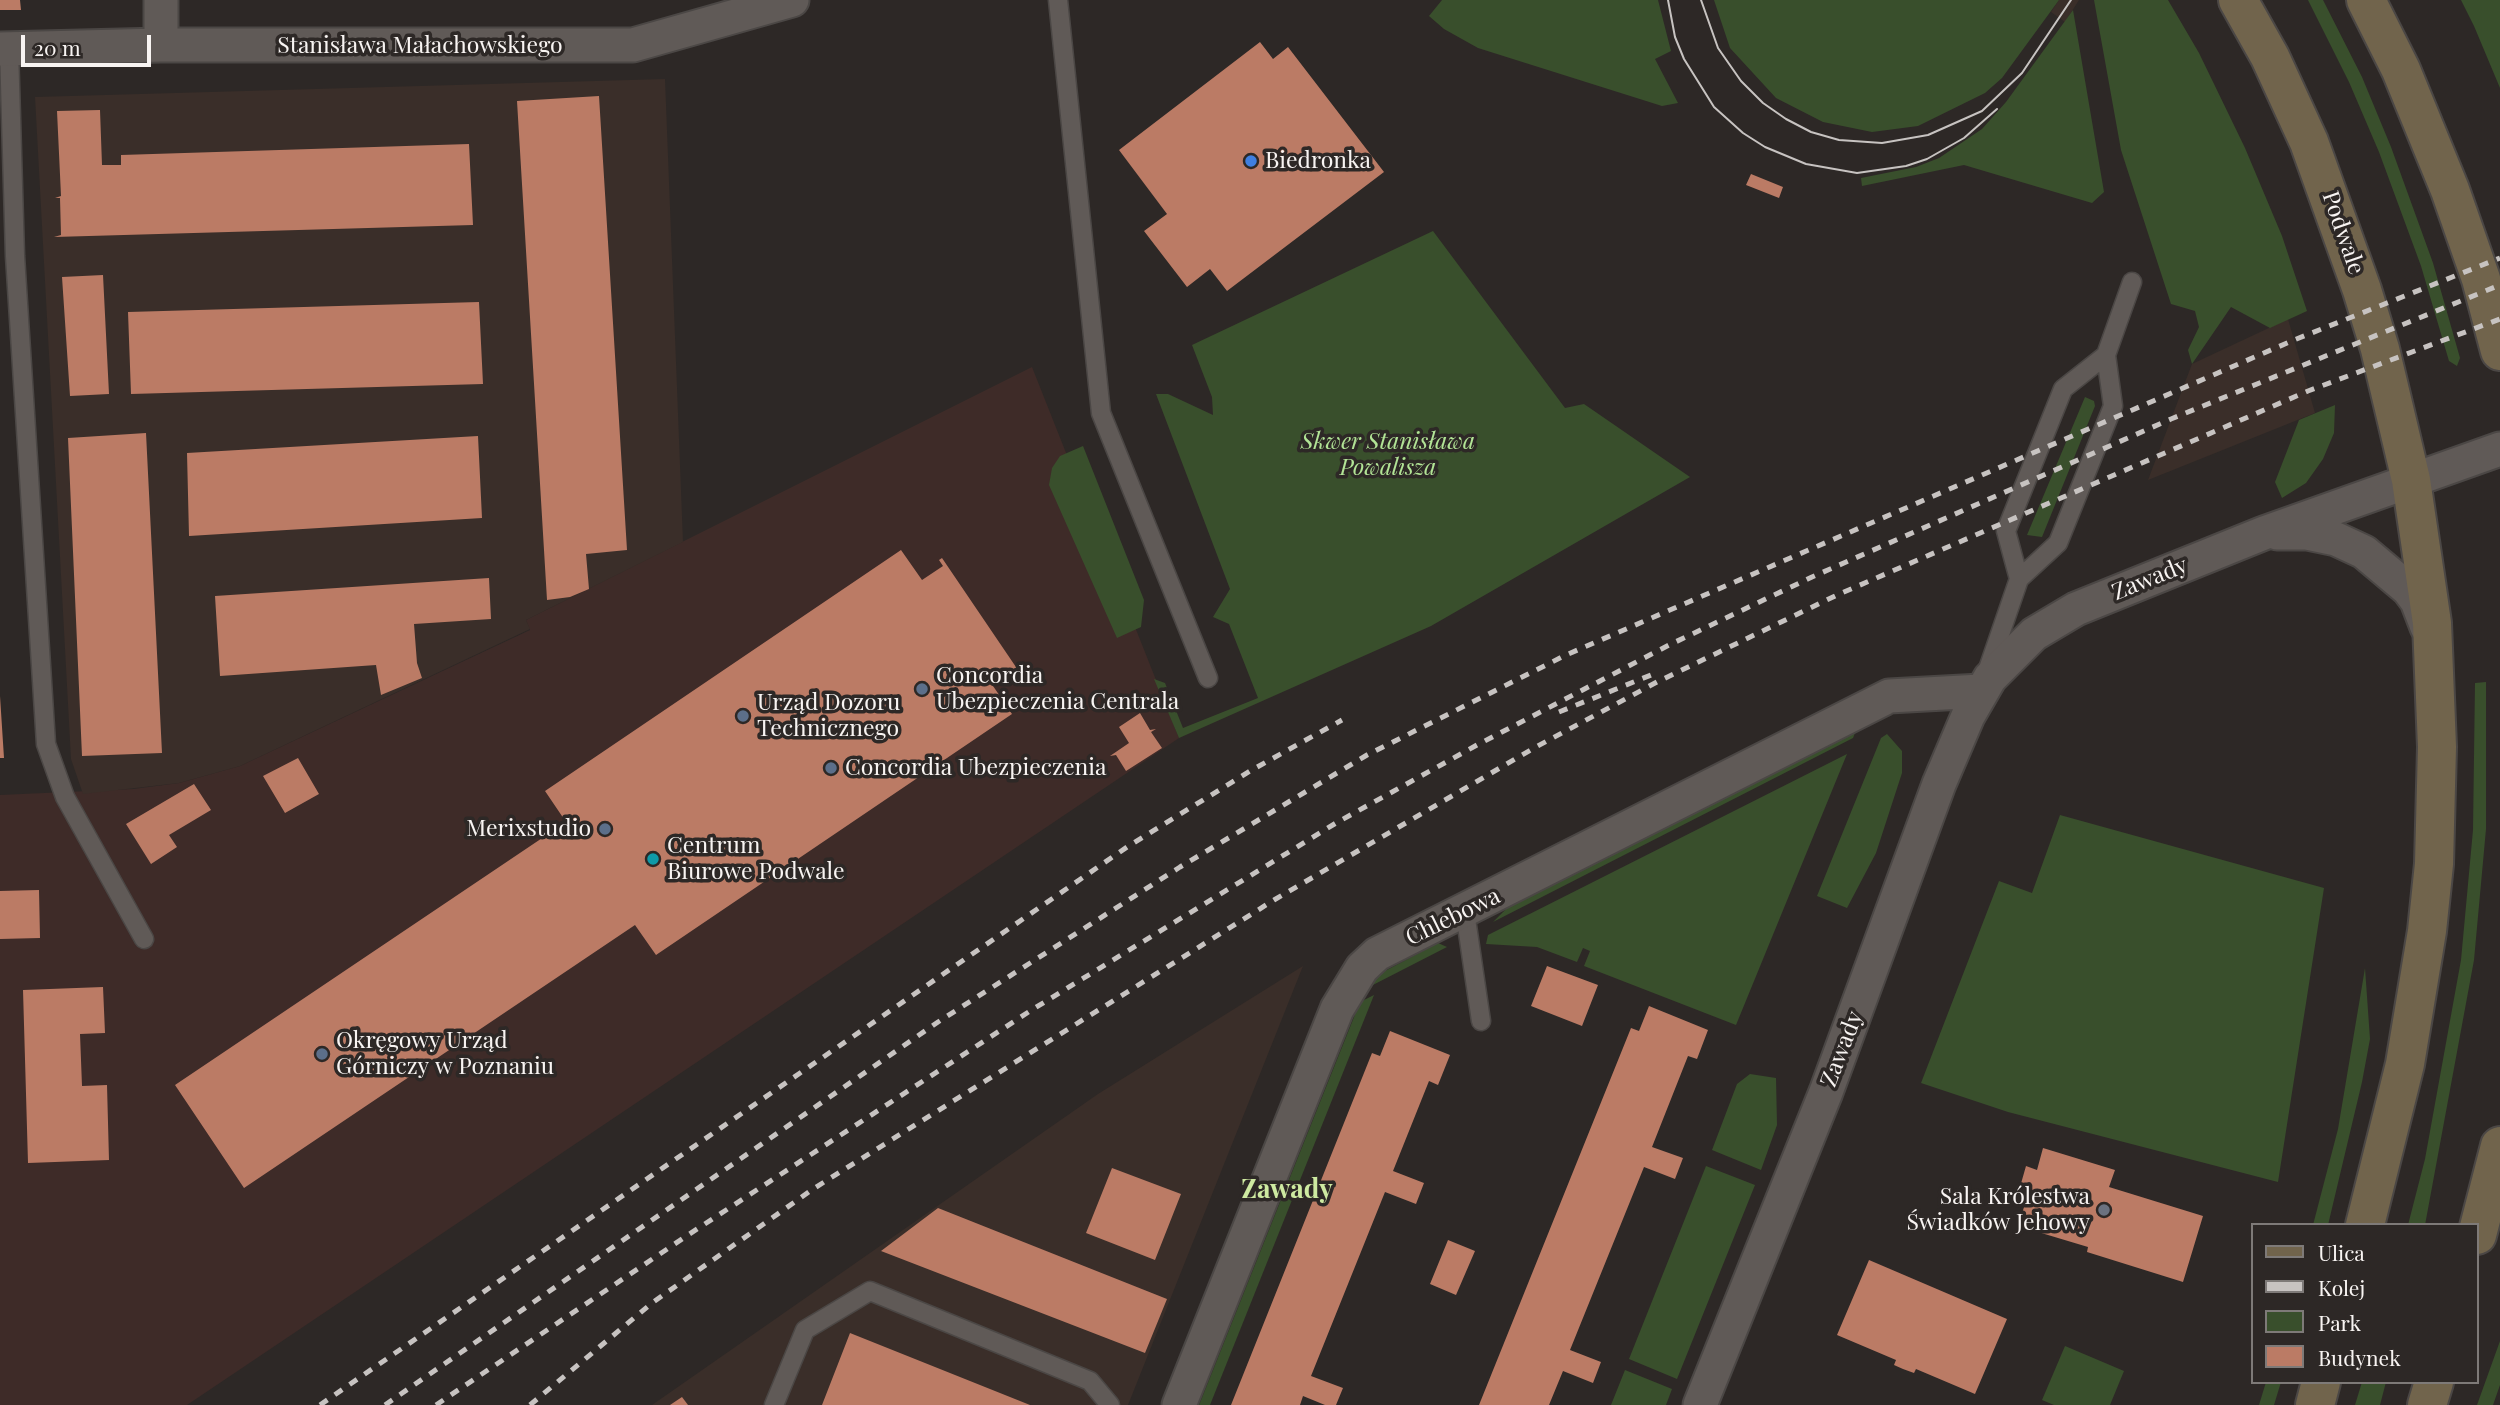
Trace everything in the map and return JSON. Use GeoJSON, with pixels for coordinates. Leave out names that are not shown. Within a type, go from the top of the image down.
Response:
{"type":"FeatureCollection","features":[{"type":"Feature","properties":{"kind":"main road","name":"Podwale"},"geometry":{"type":"LineString","coordinates":[[2238,0],[2286,91],[2333,203],[2380,349],[2411,480],[2434,654],[2438,715],[2436,813],[2427,931],[2405,1064],[2365,1223]]}},
{"type":"Feature","properties":{"kind":"main road"},"geometry":{"type":"LineString","coordinates":[[2373,6],[2431,141],[2464,227],[2500,351]]}},
{"type":"Feature","properties":{"kind":"main road"},"geometry":{"type":"LineString","coordinates":[[2479,1227],[2500,1146]]}},
{"type":"Feature","properties":{"kind":"main road"},"geometry":{"type":"LineString","coordinates":[[2315,1405],[2320,1384]]}},
{"type":"Feature","properties":{"kind":"main road"},"geometry":{"type":"LineString","coordinates":[[2427,1405],[2433,1384]]}},
{"type":"Feature","properties":{"kind":"street"},"geometry":{"type":"LineString","coordinates":[[161,0],[161,45]]}},
{"type":"Feature","properties":{"kind":"street","name":"Stanisława Małachowskiego"},"geometry":{"type":"LineString","coordinates":[[5,49],[161,45],[633,44],[733,8],[792,0]]}},
{"type":"Feature","properties":{"kind":"street","name":"Zawady"},"geometry":{"type":"LineString","coordinates":[[1700,1405],[1829,1083],[1939,784],[1981,691],[2006,659],[2057,619],[2264,533],[2500,449]]}},
{"type":"Feature","properties":{"kind":"street","name":"Zawady"},"geometry":{"type":"LineString","coordinates":[[2264,533],[2306,533],[2336,539],[2377,560],[2417,601],[2434,654]]}},
{"type":"Feature","properties":{"kind":"street","name":"Chlebowa"},"geometry":{"type":"LineString","coordinates":[[1179,1405],[1337,1009],[1362,968],[1377,954],[1889,696],[1981,691]]}},
{"type":"Feature","properties":{"kind":"lane"},"geometry":{"type":"LineString","coordinates":[[1058,0],[1101,414],[1208,678]]}},
{"type":"Feature","properties":{"kind":"lane"},"geometry":{"type":"LineString","coordinates":[[5,49],[15,256],[46,744],[65,797],[144,939]]}},
{"type":"Feature","properties":{"kind":"lane"},"geometry":{"type":"LineString","coordinates":[[2106,355],[2063,390],[2006,531],[2019,579],[2058,543],[2113,406],[2106,355],[2132,282]]}},
{"type":"Feature","properties":{"kind":"lane","name":"Zawady"},"geometry":{"type":"LineString","coordinates":[[1981,691],[2019,579]]}},
{"type":"Feature","properties":{"kind":"lane"},"geometry":{"type":"LineString","coordinates":[[1465,912],[1480,1021]]}},
{"type":"Feature","properties":{"kind":"lane"},"geometry":{"type":"LineString","coordinates":[[774,1405],[805,1330],[870,1291],[1090,1381],[1110,1405]]}},
{"type":"Feature","properties":{"kind":"shaded area"},"geometry":{"type":"Polygon","coordinates":[[[2059,0],[2079,0],[2065,22],[2051,12],[2059,0]]]}},
{"type":"Feature","properties":{"kind":"shaded area"},"geometry":{"type":"Polygon","coordinates":[[[665,79],[683,542],[526,620],[530,629],[240,766],[179,783],[83,794],[71,759],[35,97],[665,79]]]}},
{"type":"Feature","properties":{"kind":"shaded area"},"geometry":{"type":"Polygon","coordinates":[[[2288,319],[2315,413],[2148,480],[2192,364],[2288,319]]]}},
{"type":"Feature","properties":{"kind":"shaded area"},"geometry":{"type":"Polygon","coordinates":[[[1032,367],[1179,738],[187,1405],[0,1405],[0,795],[133,789],[179,783],[240,766],[530,630],[526,620],[1032,367]]]}},
{"type":"Feature","properties":{"kind":"shaded area"},"geometry":{"type":"Polygon","coordinates":[[[1303,966],[1128,1405],[652,1405],[1098,1094],[1303,966]]]}},
{"type":"Feature","properties":{"kind":"green space"},"geometry":{"type":"Polygon","coordinates":[[[1442,0],[1658,0],[1671,51],[1655,59],[1678,103],[1662,106],[1478,48],[1444,29],[1429,16],[1442,0]]]}},
{"type":"Feature","properties":{"kind":"green space"},"geometry":{"type":"Polygon","coordinates":[[[1714,0],[2059,0],[2002,78],[1985,93],[1918,126],[1872,132],[1823,122],[1776,98],[1730,48],[1714,0]]]}},
{"type":"Feature","properties":{"kind":"green space"},"geometry":{"type":"Polygon","coordinates":[[[2094,0],[2168,0],[2199,53],[2245,148],[2282,236],[2307,311],[2270,328],[2231,307],[2192,364],[2188,350],[2199,327],[2195,311],[2171,304],[2121,150],[2094,0]]]}},
{"type":"Feature","properties":{"kind":"green space"},"geometry":{"type":"Polygon","coordinates":[[[2308,0],[2323,0],[2362,77],[2391,147],[2433,263],[2460,358],[2457,366],[2449,361],[2421,266],[2379,152],[2349,82],[2308,0]]]}},
{"type":"Feature","properties":{"kind":"green space"},"geometry":{"type":"Polygon","coordinates":[[[2461,0],[2500,0],[2500,88],[2474,26],[2461,0]]]}},
{"type":"Feature","properties":{"kind":"green space"},"geometry":{"type":"Polygon","coordinates":[[[2073,10],[2104,192],[2092,203],[1964,165],[1862,186],[1861,178],[1916,167],[1939,158],[1982,129],[2006,102],[2073,10]]]}},
{"type":"Feature","properties":{"kind":"green space","name":"Skwer Stanisława Powalisza"},"geometry":{"type":"Polygon","coordinates":[[[1433,231],[1565,408],[1584,404],[1690,477],[1431,626],[1179,738],[1154,679],[1165,683],[1183,728],[1258,698],[1229,624],[1213,617],[1230,589],[1156,394],[1168,394],[1213,415],[1212,397],[1192,345],[1433,231]]]}},
{"type":"Feature","properties":{"kind":"green space"},"geometry":{"type":"Polygon","coordinates":[[[2085,397],[2094,401],[2095,406],[2042,537],[2027,535],[2085,397]]]}},
{"type":"Feature","properties":{"kind":"green space"},"geometry":{"type":"Polygon","coordinates":[[[2335,405],[2334,433],[2323,459],[2306,483],[2282,498],[2275,482],[2299,420],[2335,405]]]}},
{"type":"Feature","properties":{"kind":"green space"},"geometry":{"type":"Polygon","coordinates":[[[1083,446],[1144,600],[1141,627],[1117,638],[1049,485],[1052,468],[1060,456],[1083,446]]]}},
{"type":"Feature","properties":{"kind":"green space"},"geometry":{"type":"Polygon","coordinates":[[[2486,682],[2486,829],[2474,960],[2425,1223],[2409,1223],[2425,1159],[2461,960],[2473,830],[2475,683],[2486,682]]]}},
{"type":"Feature","properties":{"kind":"green space"},"geometry":{"type":"Polygon","coordinates":[[[1857,728],[1853,738],[1493,922],[1507,908],[1857,728]]]}},
{"type":"Feature","properties":{"kind":"green space"},"geometry":{"type":"Polygon","coordinates":[[[1887,734],[1902,751],[1902,773],[1876,853],[1847,908],[1817,896],[1881,738],[1887,734]]]}},
{"type":"Feature","properties":{"kind":"green space"},"geometry":{"type":"Polygon","coordinates":[[[1847,754],[1736,1025],[1584,966],[1590,951],[1583,948],[1577,962],[1537,947],[1486,944],[1488,935],[1847,754]]]}},
{"type":"Feature","properties":{"kind":"green space"},"geometry":{"type":"Polygon","coordinates":[[[2060,815],[2324,888],[2278,1182],[2008,1112],[1921,1083],[1999,881],[2032,893],[2060,815]]]}},
{"type":"Feature","properties":{"kind":"green space"},"geometry":{"type":"Polygon","coordinates":[[[1438,943],[1447,947],[1367,988],[1383,972],[1438,943]]]}},
{"type":"Feature","properties":{"kind":"green space"},"geometry":{"type":"Polygon","coordinates":[[[2365,968],[2370,1039],[2362,1082],[2328,1223],[2314,1223],[2338,1129],[2365,968]]]}},
{"type":"Feature","properties":{"kind":"green space"},"geometry":{"type":"Polygon","coordinates":[[[1374,995],[1210,1405],[1199,1405],[1360,1002],[1374,995]]]}},
{"type":"Feature","properties":{"kind":"green space"},"geometry":{"type":"Polygon","coordinates":[[[1750,1074],[1776,1078],[1777,1125],[1761,1170],[1712,1150],[1737,1084],[1750,1074]]]}},
{"type":"Feature","properties":{"kind":"green space"},"geometry":{"type":"Polygon","coordinates":[[[1706,1166],[1755,1185],[1677,1379],[1629,1359],[1706,1166]]]}},
{"type":"Feature","properties":{"kind":"green space"},"geometry":{"type":"Polygon","coordinates":[[[2500,1341],[2500,1385],[2493,1405],[2477,1405],[2500,1341]]]}},
{"type":"Feature","properties":{"kind":"green space"},"geometry":{"type":"Polygon","coordinates":[[[2065,1346],[2124,1371],[2110,1405],[2054,1405],[2042,1400],[2065,1346]]]}},
{"type":"Feature","properties":{"kind":"green space"},"geometry":{"type":"Polygon","coordinates":[[[1625,1370],[1672,1389],[1666,1405],[1611,1405],[1625,1370]]]}},
{"type":"Feature","properties":{"kind":"green space"},"geometry":{"type":"Polygon","coordinates":[[[2265,1384],[2280,1384],[2274,1405],[2259,1405],[2265,1384]]]}},
{"type":"Feature","properties":{"kind":"green space"},"geometry":{"type":"Polygon","coordinates":[[[2361,1384],[2385,1384],[2380,1405],[2355,1405],[2361,1384]]]}},
{"type":"Feature","properties":{"kind":"building"},"geometry":{"type":"Polygon","coordinates":[[[0,0],[20,0],[21,10],[0,10],[0,0]]]}},
{"type":"Feature","properties":{"kind":"building","name":"Biedronka"},"geometry":{"type":"Polygon","coordinates":[[[1260,42],[1273,59],[1288,47],[1384,172],[1227,291],[1210,269],[1187,287],[1144,231],[1167,214],[1119,150],[1260,42]]]}},
{"type":"Feature","properties":{"kind":"building"},"geometry":{"type":"Polygon","coordinates":[[[599,96],[627,550],[586,554],[589,589],[570,597],[547,600],[517,101],[599,96]]]}},
{"type":"Feature","properties":{"kind":"building"},"geometry":{"type":"Polygon","coordinates":[[[100,110],[102,165],[121,165],[121,155],[469,144],[473,225],[54,237],[61,235],[60,198],[55,198],[61,196],[57,111],[100,110]]]}},
{"type":"Feature","properties":{"kind":"building"},"geometry":{"type":"Polygon","coordinates":[[[1751,174],[1783,187],[1779,198],[1746,185],[1751,174]]]}},
{"type":"Feature","properties":{"kind":"building"},"geometry":{"type":"Polygon","coordinates":[[[103,275],[109,394],[70,396],[62,277],[103,275]]]}},
{"type":"Feature","properties":{"kind":"building"},"geometry":{"type":"Polygon","coordinates":[[[479,302],[483,384],[131,394],[128,312],[479,302]]]}},
{"type":"Feature","properties":{"kind":"building"},"geometry":{"type":"Polygon","coordinates":[[[146,433],[162,753],[82,756],[68,438],[146,433]]]}},
{"type":"Feature","properties":{"kind":"building"},"geometry":{"type":"Polygon","coordinates":[[[478,436],[482,518],[189,536],[187,453],[478,436]]]}},
{"type":"Feature","properties":{"kind":"building","name":"Centrum Biurowe Podwale"},"geometry":{"type":"Polygon","coordinates":[[[901,550],[922,580],[943,566],[939,560],[942,558],[1020,673],[1017,675],[1012,668],[991,683],[1012,714],[656,955],[635,925],[244,1188],[175,1085],[566,822],[545,791],[901,550]]]}},
{"type":"Feature","properties":{"kind":"building"},"geometry":{"type":"Polygon","coordinates":[[[489,578],[491,619],[414,624],[417,663],[422,678],[381,695],[376,665],[220,676],[215,596],[489,578]]]}},
{"type":"Feature","properties":{"kind":"building"},"geometry":{"type":"Polygon","coordinates":[[[0,696],[4,758],[0,758],[0,696]]]}},
{"type":"Feature","properties":{"kind":"building"},"geometry":{"type":"Polygon","coordinates":[[[1140,713],[1150,730],[1156,729],[1151,732],[1162,748],[1126,771],[1116,755],[1110,756],[1129,743],[1119,727],[1140,713]]]}},
{"type":"Feature","properties":{"kind":"building"},"geometry":{"type":"Polygon","coordinates":[[[298,758],[319,794],[285,813],[263,776],[298,758]]]}},
{"type":"Feature","properties":{"kind":"building"},"geometry":{"type":"Polygon","coordinates":[[[194,784],[211,810],[169,835],[177,847],[151,864],[126,824],[194,784]]]}},
{"type":"Feature","properties":{"kind":"building"},"geometry":{"type":"Polygon","coordinates":[[[39,890],[40,938],[0,939],[0,891],[39,890]]]}},
{"type":"Feature","properties":{"kind":"building"},"geometry":{"type":"Polygon","coordinates":[[[1547,966],[1598,985],[1582,1026],[1531,1006],[1547,966]]]}},
{"type":"Feature","properties":{"kind":"building"},"geometry":{"type":"Polygon","coordinates":[[[103,987],[105,1033],[80,1034],[82,1086],[107,1085],[109,1160],[28,1163],[23,990],[103,987]]]}},
{"type":"Feature","properties":{"kind":"building"},"geometry":{"type":"Polygon","coordinates":[[[1649,1006],[1708,1030],[1697,1059],[1688,1056],[1652,1147],[1683,1158],[1675,1179],[1644,1167],[1570,1350],[1601,1362],[1593,1383],[1563,1371],[1549,1405],[1479,1405],[1631,1028],[1639,1031],[1649,1006]]]}},
{"type":"Feature","properties":{"kind":"building"},"geometry":{"type":"Polygon","coordinates":[[[1390,1031],[1450,1055],[1438,1085],[1429,1081],[1393,1171],[1424,1183],[1416,1204],[1385,1192],[1311,1376],[1343,1388],[1336,1405],[1325,1405],[1303,1396],[1300,1405],[1231,1405],[1372,1053],[1380,1056],[1390,1031]]]}},
{"type":"Feature","properties":{"kind":"building","name":"Sala Królestwa Świadków Jehowy"},"geometry":{"type":"Polygon","coordinates":[[[2043,1148],[2115,1170],[2109,1187],[2203,1216],[2183,1282],[2087,1252],[2088,1247],[2018,1226],[2025,1204],[2016,1201],[2026,1166],[2037,1170],[2043,1148]]]}},
{"type":"Feature","properties":{"kind":"building"},"geometry":{"type":"Polygon","coordinates":[[[1112,1168],[1181,1194],[1155,1260],[1086,1233],[1112,1168]]]}},
{"type":"Feature","properties":{"kind":"building"},"geometry":{"type":"Polygon","coordinates":[[[938,1208],[1167,1299],[1145,1353],[881,1251],[938,1208]]]}},
{"type":"Feature","properties":{"kind":"building"},"geometry":{"type":"Polygon","coordinates":[[[1448,1240],[1475,1251],[1456,1295],[1430,1284],[1448,1240]]]}},
{"type":"Feature","properties":{"kind":"building"},"geometry":{"type":"Polygon","coordinates":[[[1869,1260],[2007,1319],[1975,1394],[1916,1369],[1914,1373],[1903,1369],[1894,1365],[1896,1360],[1837,1335],[1869,1260]]]}},
{"type":"Feature","properties":{"kind":"building"},"geometry":{"type":"Polygon","coordinates":[[[850,1333],[1030,1405],[822,1405],[850,1333]]]}},
{"type":"Feature","properties":{"kind":"building"},"geometry":{"type":"Polygon","coordinates":[[[682,1397],[688,1405],[670,1405],[682,1397]]]}},
{"type":"Feature","properties":{"kind":"tram line"},"geometry":{"type":"LineString","coordinates":[[1668,0],[1675,37],[1684,59],[1714,107],[1743,133],[1765,147],[1806,164],[1857,173],[1906,166],[1927,159],[1964,138],[1997,109]]}},
{"type":"Feature","properties":{"kind":"tram line"},"geometry":{"type":"LineString","coordinates":[[1701,0],[1718,48],[1741,81],[1763,103],[1811,132],[1839,140],[1882,143],[1928,135],[1982,111],[2022,73],[2071,0]]}},
{"type":"Feature","properties":{"kind":"railway"},"geometry":{"type":"LineString","coordinates":[[385,1405],[938,1022],[1180,867],[1367,755],[1566,655],[2294,340],[2500,258]]}},
{"type":"Feature","properties":{"kind":"railway"},"geometry":{"type":"LineString","coordinates":[[436,1405],[688,1235],[1030,1011],[1336,823],[1477,745],[1669,645],[1812,577],[2171,419],[2500,285]]}},
{"type":"Feature","properties":{"kind":"railway"},"geometry":{"type":"LineString","coordinates":[[530,1405],[652,1303],[813,1189],[1274,900],[1534,748],[1657,682],[1837,595],[2308,391],[2500,319]]}},
{"type":"Feature","properties":{"kind":"railway"},"geometry":{"type":"LineString","coordinates":[[1559,712],[1656,673]]}},
{"type":"Feature","properties":{"kind":"railway"},"geometry":{"type":"LineString","coordinates":[[320,1405],[1127,847],[1250,771],[1342,720]]}},
{"type":"Feature","properties":{"kind":"place","name":"Biedronka"},"geometry":{"type":"Point","coordinates":[1251,161]}},
{"type":"Feature","properties":{"kind":"place","name":"Concordia Ubezpieczenia Centrala"},"geometry":{"type":"Point","coordinates":[922,689]}},
{"type":"Feature","properties":{"kind":"place","name":"Urząd Dozoru Technicznego"},"geometry":{"type":"Point","coordinates":[743,716]}},
{"type":"Feature","properties":{"kind":"place","name":"Concordia Ubezpieczenia"},"geometry":{"type":"Point","coordinates":[831,768]}},
{"type":"Feature","properties":{"kind":"place","name":"Merixstudio"},"geometry":{"type":"Point","coordinates":[605,829]}},
{"type":"Feature","properties":{"kind":"place","name":"Centrum Biurowe Podwale"},"geometry":{"type":"Point","coordinates":[653,859]}},
{"type":"Feature","properties":{"kind":"place","name":"Okręgowy Urząd Górniczy w Poznaniu"},"geometry":{"type":"Point","coordinates":[322,1054]}},
{"type":"Feature","properties":{"kind":"place","name":"Sala Królestwa Świadków Jehowy"},"geometry":{"type":"Point","coordinates":[2104,1210]}},
{"type":"Feature","properties":{"kind":"district","name":"Zawady"},"geometry":{"type":"Point","coordinates":[1287,1190]}}]}
